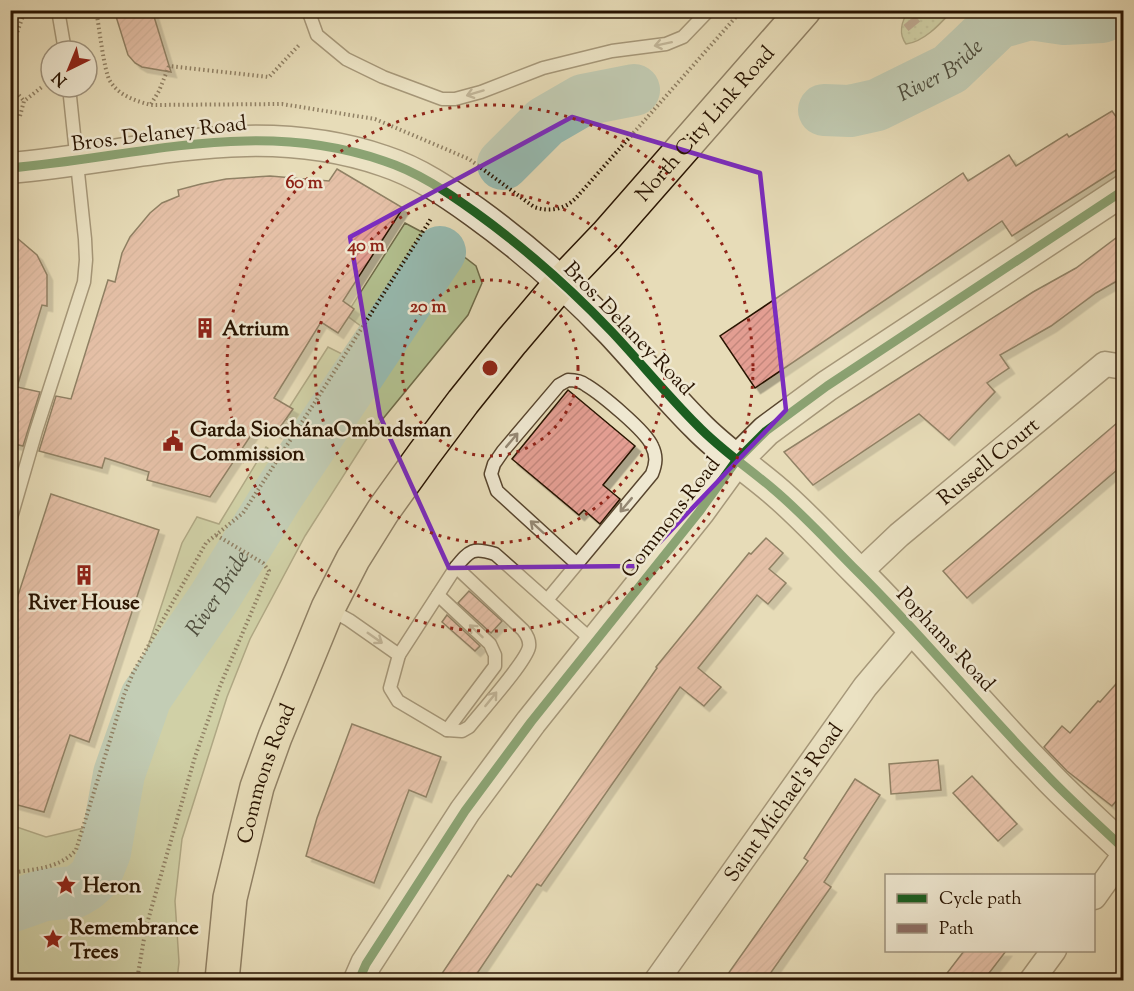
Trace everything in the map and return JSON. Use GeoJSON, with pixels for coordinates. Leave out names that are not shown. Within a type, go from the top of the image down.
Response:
{"type":"FeatureCollection","features":[{"type":"Feature","properties":{"kind":"highway","name":"North City Link Road"},"geometry":{"type":"LineString","coordinates":[[606,236],[804,10]]}},
{"type":"Feature","properties":{"kind":"highway","name":"Commons Road"},"geometry":{"type":"LineString","coordinates":[[222,981],[230,898],[257,787],[274,736],[328,608],[353,559],[397,492],[462,402],[562,282],[606,236]]}},
{"type":"Feature","properties":{"kind":"street","name":"Bros. Delaney Road"},"geometry":{"type":"LineString","coordinates":[[10,168],[234,140],[301,141],[385,161],[447,192],[508,236],[562,282],[610,330],[698,427],[736,461]]}},
{"type":"Feature","properties":{"kind":"street","name":"Commons Road"},"geometry":{"type":"LineString","coordinates":[[359,981],[366,964],[465,812],[531,722],[699,512],[736,461],[766,431],[827,386],[1124,190]]}},
{"type":"Feature","properties":{"kind":"street","name":"Russell Court"},"geometry":{"type":"LineString","coordinates":[[859,573],[899,535],[1106,364],[1124,367]]}},
{"type":"Feature","properties":{"kind":"street","name":"Pophams Road"},"geometry":{"type":"LineString","coordinates":[[736,461],[774,489],[859,573],[914,629],[1043,772],[1124,849]]}},
{"type":"Feature","properties":{"kind":"street","name":"Saint Michael's Road"},"geometry":{"type":"LineString","coordinates":[[657,981],[865,687],[914,629]]}},
{"type":"Feature","properties":{"kind":"street"},"geometry":{"type":"LineString","coordinates":[[1095,896],[1124,855]]}},
{"type":"Feature","properties":{"kind":"street"},"geometry":{"type":"LineString","coordinates":[[1032,981],[1053,952]]}},
{"type":"Feature","properties":{"kind":"lane"},"geometry":{"type":"LineString","coordinates":[[58,10],[63,39]]}},
{"type":"Feature","properties":{"kind":"lane"},"geometry":{"type":"LineString","coordinates":[[308,10],[317,35],[346,59],[383,77],[442,99],[455,99],[481,92],[543,68],[612,51],[666,44],[683,37],[709,10]]}},
{"type":"Feature","properties":{"kind":"lane"},"geometry":{"type":"LineString","coordinates":[[10,521],[16,487],[84,282],[86,260],[70,99]]}},
{"type":"Feature","properties":{"kind":"lane"},"geometry":{"type":"LineString","coordinates":[[547,600],[577,564],[652,474],[656,465],[652,445],[638,428],[586,384],[568,380],[559,384],[503,451],[491,474],[496,491],[577,564]]}},
{"type":"Feature","properties":{"kind":"lane"},"geometry":{"type":"LineString","coordinates":[[456,567],[523,630],[530,645],[523,660],[469,728],[462,731],[447,730],[399,701],[390,688],[399,655],[456,567],[466,555],[480,549],[495,554],[594,642]]}},
{"type":"Feature","properties":{"kind":"lane"},"geometry":{"type":"LineString","coordinates":[[438,595],[490,644],[495,655],[495,666],[447,730]]}},
{"type":"Feature","properties":{"kind":"lane"},"geometry":{"type":"LineString","coordinates":[[328,608],[399,655]]}},
{"type":"Feature","properties":{"kind":"path"},"geometry":{"type":"LineString","coordinates":[[10,53],[25,10]]}},
{"type":"Feature","properties":{"kind":"path"},"geometry":{"type":"LineString","coordinates":[[96,10],[109,80],[125,96],[151,105],[282,104],[375,119],[469,159],[534,207],[544,211],[567,206],[576,198],[742,10]]}},
{"type":"Feature","properties":{"kind":"path"},"geometry":{"type":"LineString","coordinates":[[151,105],[169,66],[269,77],[303,40],[317,35]]}},
{"type":"Feature","properties":{"kind":"path"},"geometry":{"type":"LineString","coordinates":[[10,86],[24,100]]}},
{"type":"Feature","properties":{"kind":"path"},"geometry":{"type":"LineString","coordinates":[[20,116],[24,100],[39,89]]}},
{"type":"Feature","properties":{"kind":"path"},"geometry":{"type":"LineString","coordinates":[[10,873],[50,866],[67,860],[76,850],[124,695],[133,673],[206,543],[243,513],[447,192]]}},
{"type":"Feature","properties":{"kind":"path"},"geometry":{"type":"LineString","coordinates":[[134,981],[138,974],[146,927],[195,757],[224,676],[269,571],[263,563],[216,535]]}},
{"type":"Feature","properties":{"kind":"highlighted area"},"geometry":{"type":"Polygon","coordinates":[[[572,117],[760,173],[786,410],[637,566],[449,568],[380,416],[350,237],[572,117]]]}},
{"type":"Feature","properties":{"kind":"green space"},"geometry":{"type":"Polygon","coordinates":[[[909,10],[952,11],[925,36],[906,44],[902,36],[902,27],[909,10]]]}},
{"type":"Feature","properties":{"kind":"green space"},"geometry":{"type":"Polygon","coordinates":[[[405,223],[454,249],[476,266],[482,283],[468,315],[368,437],[305,536],[250,639],[227,697],[182,839],[175,901],[179,962],[177,980],[11,980],[11,825],[46,837],[92,826],[105,777],[182,543],[197,517],[219,524],[266,447],[279,455],[298,426],[283,417],[328,347],[344,355],[362,327],[346,315],[405,223]]]}},
{"type":"Feature","properties":{"kind":"building"},"geometry":{"type":"Polygon","coordinates":[[[114,10],[152,10],[171,72],[142,67],[135,63],[128,55],[114,10]]]}},
{"type":"Feature","properties":{"kind":"building"},"geometry":{"type":"Polygon","coordinates":[[[1112,111],[1124,128],[1124,165],[1012,236],[1002,221],[755,388],[720,336],[963,173],[968,181],[1009,155],[1016,166],[1067,134],[1069,137],[1112,111]]]}},
{"type":"Feature","properties":{"kind":"building","name":"Atrium"},"geometry":{"type":"Polygon","coordinates":[[[337,169],[403,208],[343,301],[354,309],[338,333],[321,322],[274,398],[293,409],[276,433],[259,423],[210,497],[147,480],[149,472],[105,458],[102,468],[39,451],[56,396],[71,399],[108,280],[115,282],[122,253],[130,237],[150,213],[162,203],[179,196],[178,190],[201,184],[226,179],[270,176],[329,181],[337,169]]]}},
{"type":"Feature","properties":{"kind":"building"},"geometry":{"type":"Polygon","coordinates":[[[10,232],[37,255],[47,275],[47,306],[42,305],[17,387],[40,392],[23,446],[10,443],[10,232]]]}},
{"type":"Feature","properties":{"kind":"building"},"geometry":{"type":"Polygon","coordinates":[[[1124,232],[1124,277],[1096,293],[1051,326],[1000,355],[1009,368],[987,383],[995,392],[949,440],[919,414],[813,485],[784,452],[1033,292],[1076,268],[1124,232]]]}},
{"type":"Feature","properties":{"kind":"building"},"geometry":{"type":"Polygon","coordinates":[[[568,390],[635,446],[603,485],[620,499],[600,524],[584,510],[579,515],[512,459],[568,390]]]}},
{"type":"Feature","properties":{"kind":"building"},"geometry":{"type":"Polygon","coordinates":[[[1124,417],[1124,464],[967,598],[943,571],[1124,417]]]}},
{"type":"Feature","properties":{"kind":"building","name":"River House"},"geometry":{"type":"Polygon","coordinates":[[[51,494],[159,530],[89,742],[70,735],[44,812],[10,803],[10,620],[51,494]]]}},
{"type":"Feature","properties":{"kind":"building"},"geometry":{"type":"Polygon","coordinates":[[[766,538],[783,553],[769,569],[786,583],[768,604],[757,595],[698,668],[721,687],[704,706],[680,687],[541,886],[537,884],[472,981],[437,981],[508,875],[511,877],[656,667],[749,553],[751,554],[766,538]]]}},
{"type":"Feature","properties":{"kind":"building"},"geometry":{"type":"Polygon","coordinates":[[[469,591],[502,621],[491,633],[458,603],[469,591]]]}},
{"type":"Feature","properties":{"kind":"building"},"geometry":{"type":"Polygon","coordinates":[[[447,615],[480,646],[475,651],[442,622],[447,615]]]}},
{"type":"Feature","properties":{"kind":"building"},"geometry":{"type":"Polygon","coordinates":[[[1124,675],[1124,792],[1112,806],[1067,771],[1044,747],[1062,726],[1070,733],[1124,675]]]}},
{"type":"Feature","properties":{"kind":"building"},"geometry":{"type":"Polygon","coordinates":[[[352,724],[441,757],[426,797],[409,790],[374,883],[306,856],[317,818],[352,724]]]}},
{"type":"Feature","properties":{"kind":"building"},"geometry":{"type":"Polygon","coordinates":[[[938,760],[941,790],[891,794],[889,764],[938,760]]]}},
{"type":"Feature","properties":{"kind":"building"},"geometry":{"type":"Polygon","coordinates":[[[972,776],[1017,824],[998,841],[953,793],[972,776]]]}},
{"type":"Feature","properties":{"kind":"building"},"geometry":{"type":"Polygon","coordinates":[[[855,779],[880,795],[824,882],[831,887],[765,981],[723,981],[808,861],[804,858],[855,779]]]}},
{"type":"Feature","properties":{"kind":"building"},"geometry":{"type":"Polygon","coordinates":[[[963,952],[1005,952],[983,981],[941,981],[963,952]]]}},
{"type":"Feature","properties":{"kind":"waterway","name":"River Bride"},"geometry":{"type":"LineString","coordinates":[[824,110],[850,111],[877,105],[950,69],[998,23],[1030,14],[1064,19],[1102,17],[1119,10]]}},
{"type":"Feature","properties":{"kind":"waterway","name":"River Bride"},"geometry":{"type":"LineString","coordinates":[[503,164],[545,122],[583,100],[634,90]]}},
{"type":"Feature","properties":{"kind":"waterway","name":"River Bride"},"geometry":{"type":"LineString","coordinates":[[10,907],[44,895],[75,892],[95,877],[105,852],[119,774],[146,697],[214,598],[279,493],[440,252]]}},
{"type":"Feature","properties":{"kind":"marked path"},"geometry":{"type":"LineString","coordinates":[[906,28],[928,10]]}},
{"type":"Feature","properties":{"kind":"cycle path"},"geometry":{"type":"LineString","coordinates":[[10,168],[197,144],[243,141],[290,142],[336,148],[384,161],[432,183],[512,240],[580,300],[706,434],[763,480],[815,528],[881,595],[1072,801],[1124,849]]}},
{"type":"Feature","properties":{"kind":"cycle path"},"geometry":{"type":"LineString","coordinates":[[359,980],[366,964],[465,811],[531,722],[699,512],[736,461],[766,431],[827,386],[1124,190]]}},
{"type":"Feature","properties":{"kind":"place","name":"Atrium"},"geometry":{"type":"Point","coordinates":[205,328]}},
{"type":"Feature","properties":{"kind":"place","name":"Garda SiochánaOmbudsman Commission"},"geometry":{"type":"Point","coordinates":[173,441]}},
{"type":"Feature","properties":{"kind":"place","name":"River House"},"geometry":{"type":"Point","coordinates":[84,575]}},
{"type":"Feature","properties":{"kind":"place","name":"Heron"},"geometry":{"type":"Point","coordinates":[66,885]}},
{"type":"Feature","properties":{"kind":"place","name":"Remembrance Trees"},"geometry":{"type":"Point","coordinates":[53,939]}}]}
